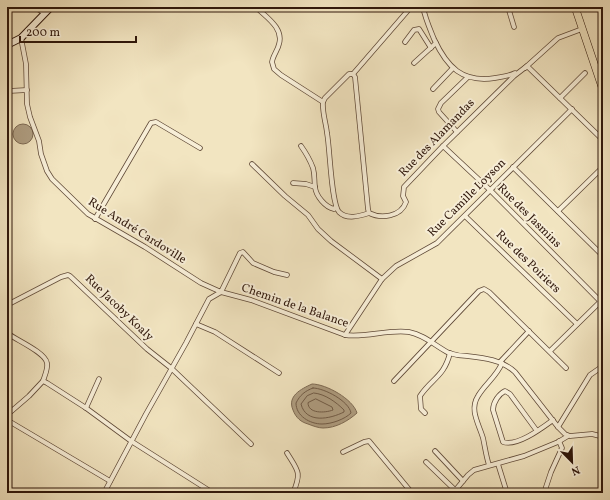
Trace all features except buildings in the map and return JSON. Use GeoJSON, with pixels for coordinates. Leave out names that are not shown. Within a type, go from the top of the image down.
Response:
{"type":"FeatureCollection","features":[{"type":"Feature","properties":{"kind":"main road"},"geometry":{"type":"LineString","coordinates":[[7,45],[21,38],[51,7]]}},
{"type":"Feature","properties":{"kind":"main road"},"geometry":{"type":"LineString","coordinates":[[575,7],[603,90]]}},
{"type":"Feature","properties":{"kind":"street"},"geometry":{"type":"LineString","coordinates":[[34,7],[45,13]]}},
{"type":"Feature","properties":{"kind":"street"},"geometry":{"type":"LineString","coordinates":[[256,7],[277,27],[279,32],[279,44],[272,62],[274,69],[280,75],[323,102]]}},
{"type":"Feature","properties":{"kind":"street"},"geometry":{"type":"LineString","coordinates":[[354,76],[349,74],[325,98],[323,102],[336,208],[339,212],[348,216],[358,216],[369,213],[354,76],[411,7]]}},
{"type":"Feature","properties":{"kind":"street"},"geometry":{"type":"LineString","coordinates":[[423,7],[440,53],[453,68],[468,77],[486,80],[511,75],[527,66],[603,140]]}},
{"type":"Feature","properties":{"kind":"street"},"geometry":{"type":"LineString","coordinates":[[508,7],[514,27]]}},
{"type":"Feature","properties":{"kind":"street"},"geometry":{"type":"LineString","coordinates":[[405,42],[414,30],[418,29],[431,48]]}},
{"type":"Feature","properties":{"kind":"street","name":"Rue des Alamandas"},"geometry":{"type":"LineString","coordinates":[[369,213],[384,216],[396,214],[402,210],[406,202],[403,196],[404,187],[443,146],[511,79],[558,38],[582,29]]}},
{"type":"Feature","properties":{"kind":"street","name":"Rue André Cardoville"},"geometry":{"type":"LineString","coordinates":[[21,38],[26,64],[27,104],[39,141],[41,154],[47,171],[52,179],[79,206],[95,219],[145,247],[196,280],[220,292]]}},
{"type":"Feature","properties":{"kind":"street"},"geometry":{"type":"LineString","coordinates":[[414,63],[436,43]]}},
{"type":"Feature","properties":{"kind":"street"},"geometry":{"type":"LineString","coordinates":[[433,90],[453,68]]}},
{"type":"Feature","properties":{"kind":"street"},"geometry":{"type":"LineString","coordinates":[[560,98],[585,73]]}},
{"type":"Feature","properties":{"kind":"street"},"geometry":{"type":"LineString","coordinates":[[457,132],[438,109],[441,103],[468,77]]}},
{"type":"Feature","properties":{"kind":"street"},"geometry":{"type":"LineString","coordinates":[[7,92],[27,90]]}},
{"type":"Feature","properties":{"kind":"street","name":"Rue Camille Loyson"},"geometry":{"type":"LineString","coordinates":[[345,335],[382,279],[396,266],[437,243],[572,109]]}},
{"type":"Feature","properties":{"kind":"street"},"geometry":{"type":"LineString","coordinates":[[95,219],[151,123],[156,122],[182,139],[200,148]]}},
{"type":"Feature","properties":{"kind":"street"},"geometry":{"type":"LineString","coordinates":[[301,146],[307,155],[315,176],[315,187],[319,197],[326,206],[334,209],[336,208]]}},
{"type":"Feature","properties":{"kind":"street","name":"Rue des Jasmins"},"geometry":{"type":"LineString","coordinates":[[443,146],[602,300]]}},
{"type":"Feature","properties":{"kind":"street"},"geometry":{"type":"LineString","coordinates":[[252,164],[285,196],[308,215],[318,229],[331,241],[382,279]]}},
{"type":"Feature","properties":{"kind":"street"},"geometry":{"type":"LineString","coordinates":[[513,167],[602,254]]}},
{"type":"Feature","properties":{"kind":"street"},"geometry":{"type":"LineString","coordinates":[[558,212],[603,167]]}},
{"type":"Feature","properties":{"kind":"street"},"geometry":{"type":"LineString","coordinates":[[293,183],[306,184],[315,187]]}},
{"type":"Feature","properties":{"kind":"street","name":"Rue des Poiriers"},"geometry":{"type":"LineString","coordinates":[[465,216],[577,324]]}},
{"type":"Feature","properties":{"kind":"street"},"geometry":{"type":"LineString","coordinates":[[104,493],[209,299],[220,292],[240,252],[243,252],[253,262],[274,272],[287,274]]}},
{"type":"Feature","properties":{"kind":"street","name":"Rue Jacoby Koaly"},"geometry":{"type":"LineString","coordinates":[[7,305],[44,285],[68,275],[83,287],[147,349],[171,368]]}},
{"type":"Feature","properties":{"kind":"street"},"geometry":{"type":"LineString","coordinates":[[394,381],[479,291],[484,289],[489,292],[566,368]]}},
{"type":"Feature","properties":{"kind":"street","name":"Chemin de la Balance"},"geometry":{"type":"LineString","coordinates":[[220,292],[251,300],[345,335],[354,336],[401,332],[415,334],[431,341],[450,353],[501,362],[515,372],[558,427],[568,436]]}},
{"type":"Feature","properties":{"kind":"street"},"geometry":{"type":"LineString","coordinates":[[550,351],[602,300]]}},
{"type":"Feature","properties":{"kind":"street"},"geometry":{"type":"LineString","coordinates":[[196,324],[215,332],[280,373]]}},
{"type":"Feature","properties":{"kind":"street"},"geometry":{"type":"LineString","coordinates":[[489,465],[483,438],[475,416],[474,405],[478,396],[500,369],[501,362],[529,331]]}},
{"type":"Feature","properties":{"kind":"street"},"geometry":{"type":"LineString","coordinates":[[7,333],[38,351],[47,361],[43,381],[29,396],[7,415]]}},
{"type":"Feature","properties":{"kind":"street"},"geometry":{"type":"LineString","coordinates":[[425,413],[421,409],[420,396],[440,374],[450,353]]}},
{"type":"Feature","properties":{"kind":"street"},"geometry":{"type":"LineString","coordinates":[[558,427],[590,375],[603,366]]}},
{"type":"Feature","properties":{"kind":"street"},"geometry":{"type":"LineString","coordinates":[[171,368],[251,444]]}},
{"type":"Feature","properties":{"kind":"street"},"geometry":{"type":"LineString","coordinates":[[86,408],[99,379]]}},
{"type":"Feature","properties":{"kind":"street"},"geometry":{"type":"LineString","coordinates":[[43,381],[86,408],[131,441],[213,493]]}},
{"type":"Feature","properties":{"kind":"street"},"geometry":{"type":"LineString","coordinates":[[537,431],[510,394],[506,391],[501,393],[493,405],[495,417],[503,442],[510,443],[527,437],[537,431],[553,420]]}},
{"type":"Feature","properties":{"kind":"street"},"geometry":{"type":"LineString","coordinates":[[7,406],[12,410]]}},
{"type":"Feature","properties":{"kind":"street"},"geometry":{"type":"LineString","coordinates":[[7,420],[110,481]]}},
{"type":"Feature","properties":{"kind":"street"},"geometry":{"type":"LineString","coordinates":[[426,462],[454,492],[474,470],[524,456],[568,436],[592,434],[602,435],[603,440]]}},
{"type":"Feature","properties":{"kind":"street"},"geometry":{"type":"LineString","coordinates":[[343,452],[369,441],[412,493]]}},
{"type":"Feature","properties":{"kind":"street"},"geometry":{"type":"LineString","coordinates":[[544,493],[551,472],[562,448],[559,441]]}},
{"type":"Feature","properties":{"kind":"street"},"geometry":{"type":"LineString","coordinates":[[435,451],[463,481]]}},
{"type":"Feature","properties":{"kind":"street"},"geometry":{"type":"LineString","coordinates":[[287,453],[299,474],[299,479],[293,493]]}},
{"type":"Feature","properties":{"kind":"street"},"geometry":{"type":"LineString","coordinates":[[498,464],[507,493]]}},
{"type":"Feature","properties":{"kind":"water"},"geometry":{"type":"Polygon","coordinates":[[[23,124],[30,127],[33,134],[30,141],[23,144],[16,141],[13,134],[16,127],[23,124]]]}},
{"type":"Feature","properties":{"kind":"water"},"geometry":{"type":"Polygon","coordinates":[[[312,384],[331,389],[338,393],[350,403],[357,413],[342,424],[328,428],[318,427],[301,421],[294,413],[292,405],[293,397],[304,388],[312,384]]]}}]}
